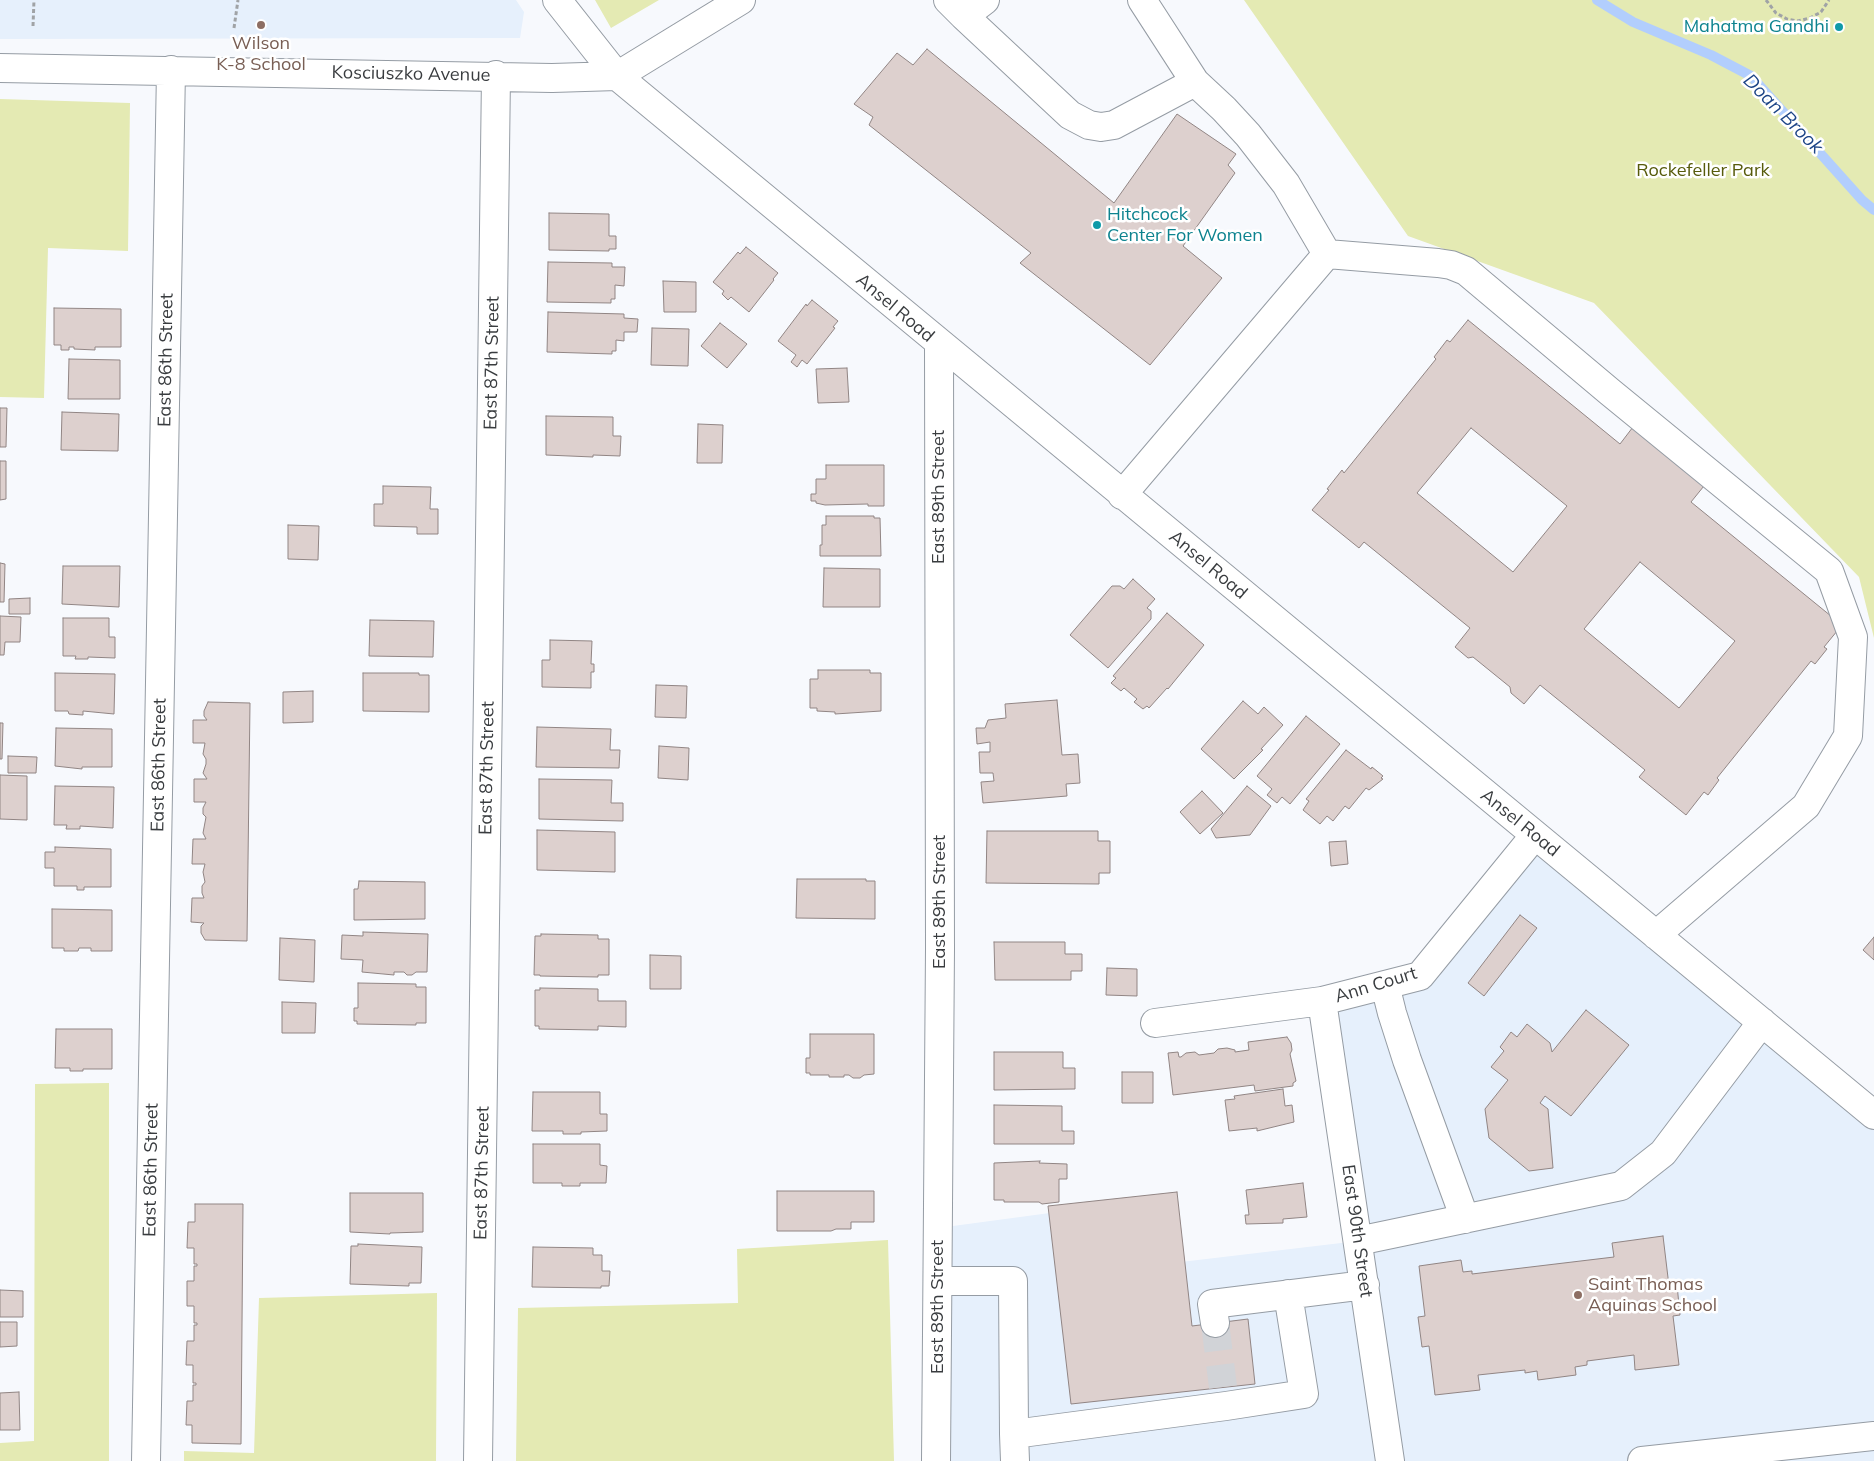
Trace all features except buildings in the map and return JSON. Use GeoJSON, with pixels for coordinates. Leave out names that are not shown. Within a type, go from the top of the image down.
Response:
{"type":"FeatureCollection","features":[{"type":"Feature","properties":{"kind":"street","name":"Ansel Road"},"geometry":{"type":"LineString","coordinates":[[557,0],[617,76],[1874,1115]]}},
{"type":"Feature","properties":{"kind":"street","name":"Kosciuszko Avenue"},"geometry":{"type":"LineString","coordinates":[[0,68],[552,78],[617,76],[741,0]]}},
{"type":"Feature","properties":{"kind":"street"},"geometry":{"type":"LineString","coordinates":[[956,8],[985,0]]}},
{"type":"Feature","properties":{"kind":"street"},"geometry":{"type":"LineString","coordinates":[[1142,0],[1195,82],[1248,135],[1286,184],[1327,254]]}},
{"type":"Feature","properties":{"kind":"street"},"geometry":{"type":"LineString","coordinates":[[956,8],[1070,115],[1089,125],[1101,127],[1114,124],[1195,82]]}},
{"type":"Feature","properties":{"kind":"street","name":"East 86th Street"},"geometry":{"type":"LineString","coordinates":[[146,1461],[171,70]]}},
{"type":"Feature","properties":{"kind":"street","name":"East 87th Street"},"geometry":{"type":"LineString","coordinates":[[478,1461],[496,76]]}},
{"type":"Feature","properties":{"kind":"street"},"geometry":{"type":"LineString","coordinates":[[1122,495],[1327,254]]}},
{"type":"Feature","properties":{"kind":"street"},"geometry":{"type":"LineString","coordinates":[[1327,254],[1438,263],[1451,265],[1466,271],[1610,392],[1829,571],[1853,637],[1848,736],[1806,806],[1656,935]]}},
{"type":"Feature","properties":{"kind":"street","name":"East 89th Street"},"geometry":{"type":"LineString","coordinates":[[936,1461],[940,949],[939,344]]}},
{"type":"Feature","properties":{"kind":"street","name":"Ann Court"},"geometry":{"type":"LineString","coordinates":[[1155,1023],[1322,1001],[1420,976],[1535,835]]}},
{"type":"Feature","properties":{"kind":"street"},"geometry":{"type":"LineString","coordinates":[[1386,985],[1392,1013],[1407,1060],[1465,1219]]}},
{"type":"Feature","properties":{"kind":"street","name":"East 90th Street"},"geometry":{"type":"LineString","coordinates":[[1322,1001],[1390,1461]]}},
{"type":"Feature","properties":{"kind":"street"},"geometry":{"type":"LineString","coordinates":[[1358,1241],[1621,1186],[1663,1153],[1762,1022]]}},
{"type":"Feature","properties":{"kind":"street"},"geometry":{"type":"LineString","coordinates":[[938,1281],[1013,1281],[1015,1461]]}},
{"type":"Feature","properties":{"kind":"street"},"geometry":{"type":"LineString","coordinates":[[1215,1323],[1212,1304],[1365,1285]]}},
{"type":"Feature","properties":{"kind":"street"},"geometry":{"type":"LineString","coordinates":[[1014,1434],[1225,1396],[1304,1394],[1288,1294]]}},
{"type":"Feature","properties":{"kind":"street"},"geometry":{"type":"LineString","coordinates":[[1642,1461],[1874,1436]]}},
{"type":"Feature","properties":{"kind":"path"},"geometry":{"type":"LineString","coordinates":[[34,0],[34,26]]}},
{"type":"Feature","properties":{"kind":"path"},"geometry":{"type":"LineString","coordinates":[[234,28],[238,0]]}},
{"type":"Feature","properties":{"kind":"path"},"geometry":{"type":"LineString","coordinates":[[1766,0],[1776,13],[1786,19],[1798,21],[1810,18],[1821,12],[1829,0]]}},
{"type":"Feature","properties":{"kind":"shaded area","name":"Wilson K-8 School"},"geometry":{"type":"Polygon","coordinates":[[[0,0],[516,0],[524,12],[520,38],[0,39],[0,0]]]}},
{"type":"Feature","properties":{"kind":"shaded area"},"geometry":{"type":"Polygon","coordinates":[[[1535,835],[1874,1115],[1874,1461],[936,1461],[938,1228],[1169,1197],[1181,1262],[1358,1241],[1322,1001],[1420,976],[1535,835]]]}},
{"type":"Feature","properties":{"kind":"green space"},"geometry":{"type":"Polygon","coordinates":[[[595,0],[659,0],[611,28],[595,0]]]}},
{"type":"Feature","properties":{"kind":"green space","name":"Rockefeller Park"},"geometry":{"type":"Polygon","coordinates":[[[1244,0],[1874,0],[1874,638],[1859,577],[1594,303],[1408,236],[1244,0]]]}},
{"type":"Feature","properties":{"kind":"green space"},"geometry":{"type":"Polygon","coordinates":[[[0,99],[130,103],[128,251],[48,248],[44,398],[0,397],[0,99]]]}},
{"type":"Feature","properties":{"kind":"green space"},"geometry":{"type":"Polygon","coordinates":[[[109,1083],[109,1461],[0,1461],[0,1443],[34,1441],[35,1084],[109,1083]]]}},
{"type":"Feature","properties":{"kind":"green space"},"geometry":{"type":"Polygon","coordinates":[[[888,1240],[894,1461],[516,1461],[518,1308],[738,1303],[737,1249],[888,1240]]]}},
{"type":"Feature","properties":{"kind":"green space"},"geometry":{"type":"Polygon","coordinates":[[[437,1293],[436,1461],[184,1461],[184,1451],[254,1453],[259,1298],[437,1293]]]}},
{"type":"Feature","properties":{"kind":"waterway","name":"Doan Brook"},"geometry":{"type":"LineString","coordinates":[[1597,0],[1633,22],[1711,55],[1751,76],[1862,200],[1874,210]]}},
{"type":"Feature","properties":{"kind":"tunnel"},"geometry":{"type":"LineString","coordinates":[[1215,1323],[1223,1387]]}},
{"type":"Feature","properties":{"kind":"place","name":"Wilson K-8 School"},"geometry":{"type":"Point","coordinates":[261,25]}},
{"type":"Feature","properties":{"kind":"place","name":"Mahatma Gandhi"},"geometry":{"type":"Point","coordinates":[1839,27]}},
{"type":"Feature","properties":{"kind":"place","name":"Hitchcock Center For Women"},"geometry":{"type":"Point","coordinates":[1097,225]}},
{"type":"Feature","properties":{"kind":"place","name":"Saint Thomas Aquinas School"},"geometry":{"type":"Point","coordinates":[1578,1295]}}]}
